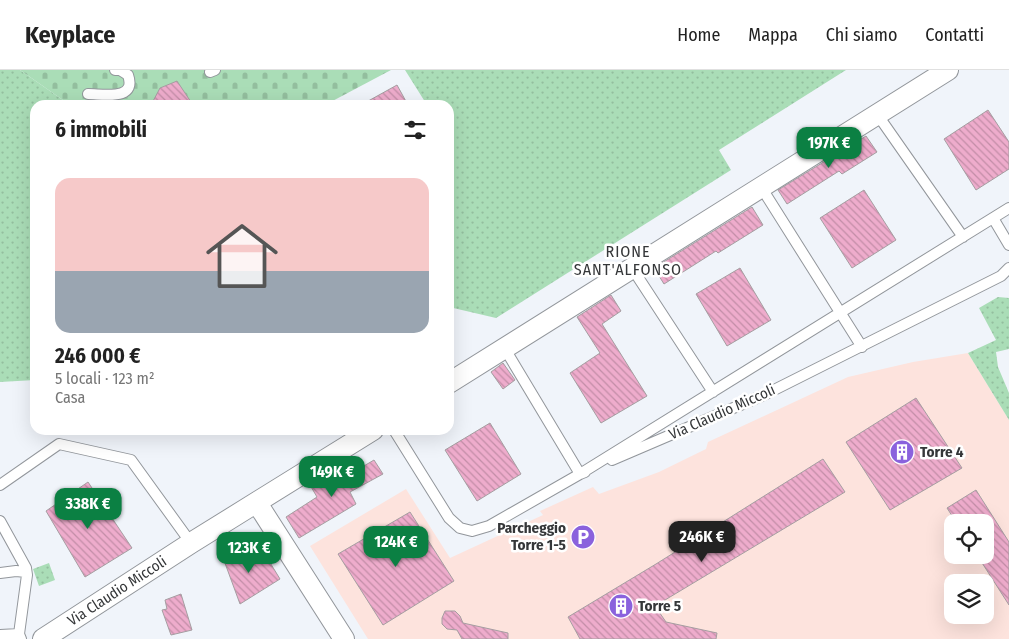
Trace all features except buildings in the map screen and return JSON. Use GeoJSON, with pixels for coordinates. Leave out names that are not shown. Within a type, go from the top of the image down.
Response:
{"type":"FeatureCollection","features":[{"type":"Feature","properties":{"kind":"street"},"geometry":{"type":"LineString","coordinates":[[454,380],[948,70]]}},
{"type":"Feature","properties":{"kind":"street","name":"Via Claudio Miccoli"},"geometry":{"type":"LineString","coordinates":[[43,639],[190,543],[365,435]]}},
{"type":"Feature","properties":{"kind":"street"},"geometry":{"type":"LineString","coordinates":[[257,503],[344,639]]}},
{"type":"Feature","properties":{"kind":"lane"},"geometry":{"type":"LineString","coordinates":[[88,94],[121,94],[126,92],[130,87],[131,81],[128,75],[120,70],[115,70]]}},
{"type":"Feature","properties":{"kind":"lane"},"geometry":{"type":"LineString","coordinates":[[876,114],[963,237]]}},
{"type":"Feature","properties":{"kind":"lane"},"geometry":{"type":"LineString","coordinates":[[761,187],[862,347]]}},
{"type":"Feature","properties":{"kind":"lane","name":"Via Claudio Miccoli"},"geometry":{"type":"LineString","coordinates":[[397,435],[449,518],[460,528],[472,531],[489,526],[580,474],[1009,208]]}},
{"type":"Feature","properties":{"kind":"lane"},"geometry":{"type":"LineString","coordinates":[[993,218],[1009,245]]}},
{"type":"Feature","properties":{"kind":"lane","name":"Via Claudio Miccoli"},"geometry":{"type":"LineString","coordinates":[[632,268],[713,392]]}},
{"type":"Feature","properties":{"kind":"lane","name":"Via Claudio Miccoli"},"geometry":{"type":"LineString","coordinates":[[580,474],[766,394],[1001,276],[1009,268]]}},
{"type":"Feature","properties":{"kind":"lane"},"geometry":{"type":"LineString","coordinates":[[505,349],[580,474]]}},
{"type":"Feature","properties":{"kind":"lane"},"geometry":{"type":"LineString","coordinates":[[0,485],[58,444],[131,460],[190,543]]}},
{"type":"Feature","properties":{"kind":"lane"},"geometry":{"type":"LineString","coordinates":[[0,521],[26,572],[20,636],[0,636]]}},
{"type":"Feature","properties":{"kind":"lane"},"geometry":{"type":"LineString","coordinates":[[0,573],[16,570],[26,572]]}},
{"type":"Feature","properties":{"kind":"shaded area"},"geometry":{"type":"Polygon","coordinates":[[[968,353],[1009,420],[1009,639],[368,639],[310,546],[406,489],[450,558],[543,515],[540,511],[593,487],[599,494],[659,472],[706,449],[708,442],[848,377],[913,362],[968,353]]]}},
{"type":"Feature","properties":{"kind":"green space"},"geometry":{"type":"Polygon","coordinates":[[[0,70],[20,70],[63,100],[30,100],[30,380],[0,382],[0,70]]]}},
{"type":"Feature","properties":{"kind":"green space"},"geometry":{"type":"Polygon","coordinates":[[[20,70],[391,70],[334,100],[63,100],[20,70]]]}},
{"type":"Feature","properties":{"kind":"green space"},"geometry":{"type":"Polygon","coordinates":[[[405,70],[846,70],[719,150],[731,170],[496,318],[454,308],[454,100],[424,100],[405,70]]]}},
{"type":"Feature","properties":{"kind":"green space"},"geometry":{"type":"Polygon","coordinates":[[[998,297],[1009,298],[1009,349],[996,352],[998,367],[1009,393],[1009,420],[968,353],[996,340],[979,308],[998,297]]]}},
{"type":"Feature","properties":{"kind":"green space"},"geometry":{"type":"Polygon","coordinates":[[[49,563],[55,580],[39,586],[33,569],[49,563]]]}},
{"type":"Feature","properties":{"kind":"place","name":"Torre 4"},"geometry":{"type":"Point","coordinates":[902,452]}},
{"type":"Feature","properties":{"kind":"place","name":"Parcheggio Torre 1-5"},"geometry":{"type":"Point","coordinates":[583,537]}},
{"type":"Feature","properties":{"kind":"place","name":"Torre 5"},"geometry":{"type":"Point","coordinates":[621,606]}},
{"type":"Feature","properties":{"kind":"district","name":"RIONE SANT'ALFONSO"},"geometry":{"type":"Point","coordinates":[628,260]}}]}
